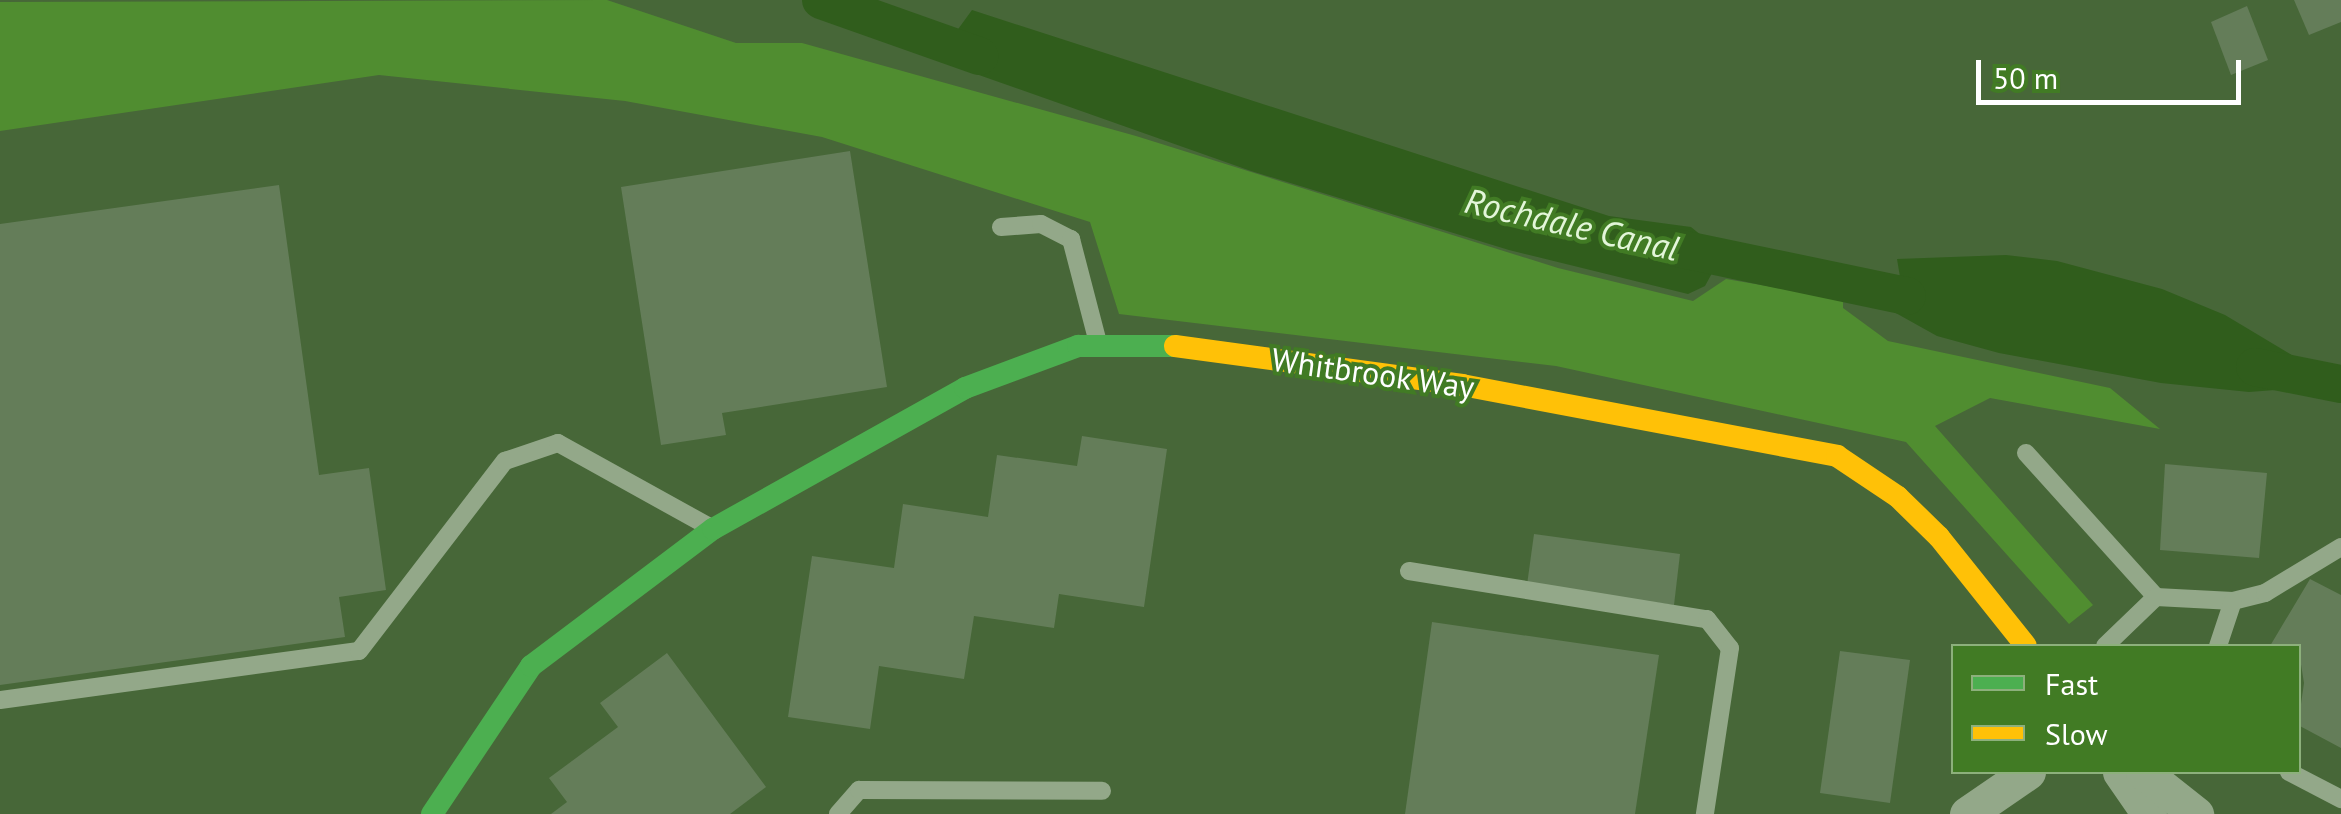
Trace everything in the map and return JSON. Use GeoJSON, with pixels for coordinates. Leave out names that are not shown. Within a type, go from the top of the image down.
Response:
{"type":"FeatureCollection","features":[{"type":"Feature","properties":{"kind":"street","name":"Whitbrook Way"},"geometry":{"type":"LineString","coordinates":[[432,814],[531,666],[686,552],[712,528],[965,388],[1020,363],[1098,344],[1141,340],[1462,385],[1837,456],[1898,497],[1939,537],[2024,644]]}},
{"type":"Feature","properties":{"kind":"street"},"geometry":{"type":"LineString","coordinates":[[1967,814],[2025,774]]}},
{"type":"Feature","properties":{"kind":"street"},"geometry":{"type":"LineString","coordinates":[[2121,774],[2149,814]]}},
{"type":"Feature","properties":{"kind":"street"},"geometry":{"type":"LineString","coordinates":[[2146,774],[2196,814]]}},
{"type":"Feature","properties":{"kind":"lane"},"geometry":{"type":"LineString","coordinates":[[1001,227],[1041,224],[1071,239],[1098,344]]}},
{"type":"Feature","properties":{"kind":"lane"},"geometry":{"type":"LineString","coordinates":[[0,700],[358,651],[506,461],[558,443],[712,528]]}},
{"type":"Feature","properties":{"kind":"lane"},"geometry":{"type":"LineString","coordinates":[[2026,454],[2156,598]]}},
{"type":"Feature","properties":{"kind":"lane"},"geometry":{"type":"LineString","coordinates":[[2107,644],[2156,598],[2233,601],[2265,593],[2341,547]]}},
{"type":"Feature","properties":{"kind":"lane"},"geometry":{"type":"LineString","coordinates":[[1409,572],[1706,618],[1730,648],[1706,814]]}},
{"type":"Feature","properties":{"kind":"lane"},"geometry":{"type":"LineString","coordinates":[[2219,644],[2233,601]]}},
{"type":"Feature","properties":{"kind":"lane"},"geometry":{"type":"LineString","coordinates":[[2293,774],[2341,799]]}},
{"type":"Feature","properties":{"kind":"lane"},"geometry":{"type":"LineString","coordinates":[[838,814],[859,790],[1102,791]]}},
{"type":"Feature","properties":{"kind":"shaded area"},"geometry":{"type":"Polygon","coordinates":[[[607,0],[736,43],[802,43],[1136,136],[1558,268],[1693,301],[1726,279],[1843,299],[1843,308],[1888,341],[2110,388],[2160,429],[1990,398],[1935,426],[2093,605],[2069,624],[1906,442],[1556,366],[1119,314],[1090,222],[822,137],[625,101],[379,75],[0,131],[0,2],[607,0]]]}},
{"type":"Feature","properties":{"kind":"water"},"geometry":{"type":"Polygon","coordinates":[[[972,10],[1609,216],[1691,227],[1723,253],[1705,286],[1688,294],[1509,250],[1251,171],[959,68],[929,47],[933,28],[956,32],[972,10]]]}},
{"type":"Feature","properties":{"kind":"water"},"geometry":{"type":"Polygon","coordinates":[[[2006,255],[2057,261],[2162,289],[2225,315],[2305,363],[2301,388],[2249,392],[2161,383],[1999,353],[1937,336],[1885,307],[1856,300],[1860,274],[1900,277],[1897,259],[2006,255]]]}},
{"type":"Feature","properties":{"kind":"building"},"geometry":{"type":"Polygon","coordinates":[[[2294,0],[2341,0],[2341,22],[2309,35],[2294,0]]]}},
{"type":"Feature","properties":{"kind":"building"},"geometry":{"type":"Polygon","coordinates":[[[2247,6],[2268,60],[2231,75],[2211,22],[2247,6]]]}},
{"type":"Feature","properties":{"kind":"building"},"geometry":{"type":"Polygon","coordinates":[[[850,151],[887,387],[722,413],[726,435],[661,445],[621,187],[850,151]]]}},
{"type":"Feature","properties":{"kind":"building"},"geometry":{"type":"Polygon","coordinates":[[[279,185],[319,475],[369,468],[386,590],[339,597],[345,637],[0,685],[0,224],[279,185]]]}},
{"type":"Feature","properties":{"kind":"building"},"geometry":{"type":"Polygon","coordinates":[[[1082,436],[1167,449],[1144,607],[1059,594],[1054,628],[974,616],[964,679],[879,666],[870,729],[788,717],[812,556],[894,568],[903,504],[988,517],[997,455],[1077,466],[1082,436]]]}},
{"type":"Feature","properties":{"kind":"building"},"geometry":{"type":"Polygon","coordinates":[[[2165,464],[2267,473],[2259,558],[2160,550],[2165,464]]]}},
{"type":"Feature","properties":{"kind":"building"},"geometry":{"type":"Polygon","coordinates":[[[1534,534],[1680,554],[1674,605],[1527,585],[1534,534]]]}},
{"type":"Feature","properties":{"kind":"building"},"geometry":{"type":"Polygon","coordinates":[[[2310,579],[2341,595],[2341,748],[2301,727],[2301,644],[2271,644],[2310,579]]]}},
{"type":"Feature","properties":{"kind":"building"},"geometry":{"type":"Polygon","coordinates":[[[1432,622],[1659,655],[1635,814],[1405,814],[1432,622]]]}},
{"type":"Feature","properties":{"kind":"building"},"geometry":{"type":"Polygon","coordinates":[[[1840,651],[1910,660],[1890,803],[1820,793],[1840,651]]]}},
{"type":"Feature","properties":{"kind":"building"},"geometry":{"type":"Polygon","coordinates":[[[667,653],[766,787],[730,814],[551,814],[567,802],[549,778],[618,727],[600,703],[667,653]]]}},
{"type":"Feature","properties":{"kind":"waterway","name":"Rochdale Canal"},"geometry":{"type":"LineString","coordinates":[[821,0],[979,56]]}},
{"type":"Feature","properties":{"kind":"waterway","name":"Rochdale Canal"},"geometry":{"type":"LineString","coordinates":[[1672,247],[1907,296]]}},
{"type":"Feature","properties":{"kind":"waterway","name":"Rochdale Canal"},"geometry":{"type":"LineString","coordinates":[[2255,367],[2341,384]]}},
{"type":"Feature","properties":{"kind":"traffic: fast"},"geometry":{"type":"LineString","coordinates":[[432,814],[531,666],[713,529],[965,388],[1078,346],[1175,346]]}},
{"type":"Feature","properties":{"kind":"traffic: slow"},"geometry":{"type":"LineString","coordinates":[[1175,346],[1462,385],[1837,456],[1898,497],[1939,537],[2024,644]]}}]}
